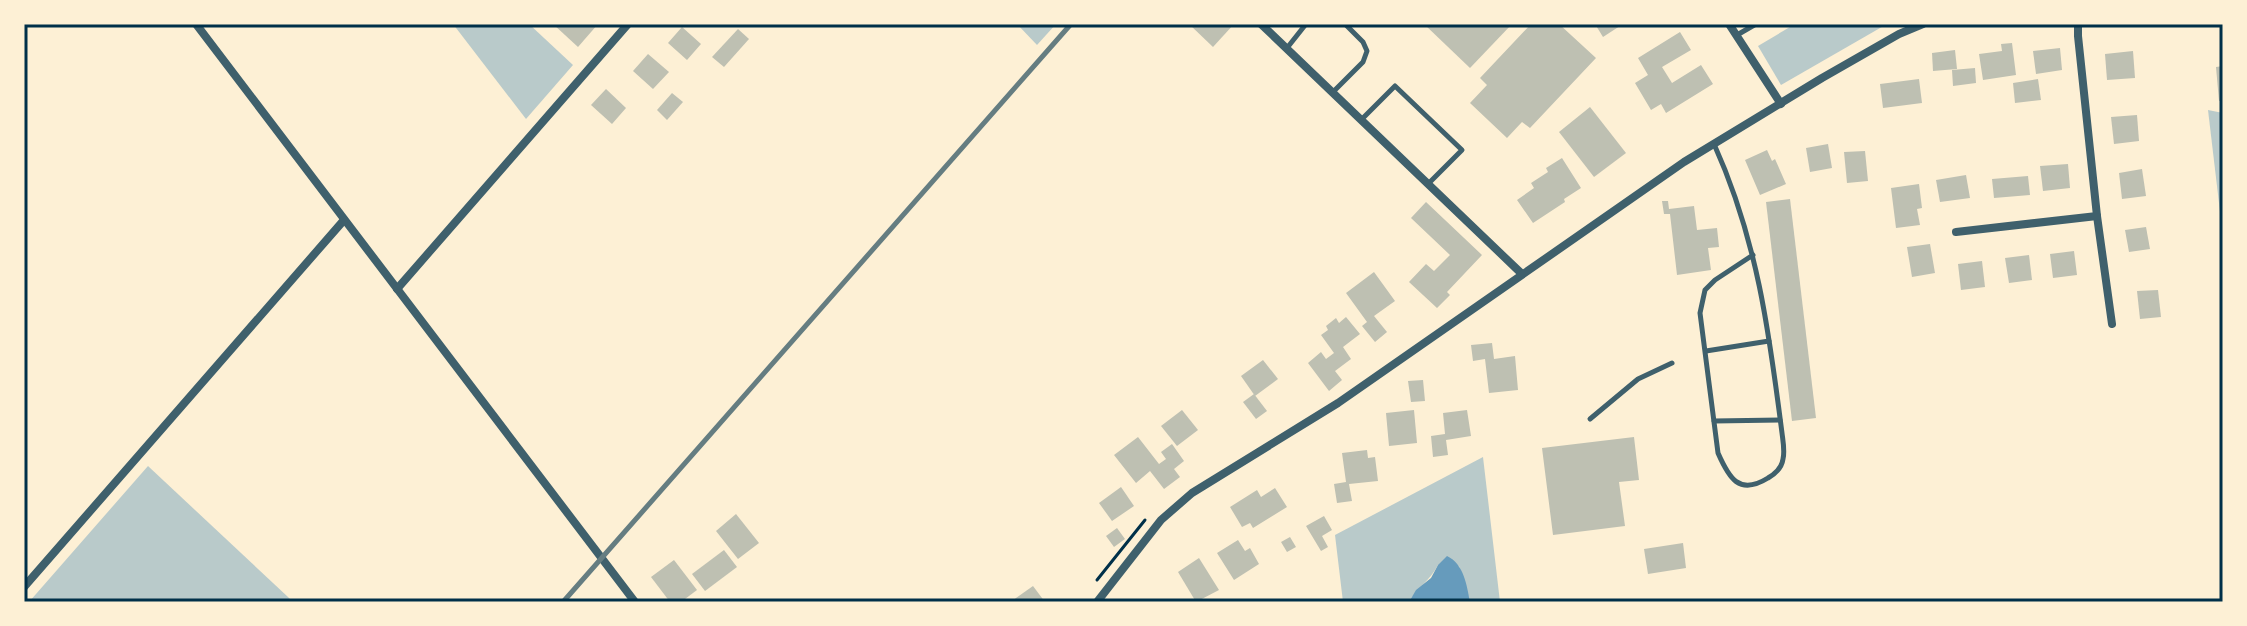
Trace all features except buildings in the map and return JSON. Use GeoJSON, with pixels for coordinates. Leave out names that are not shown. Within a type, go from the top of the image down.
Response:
{"type":"FeatureCollection","features":[{"type":"Feature","properties":{"kind":"street"},"geometry":{"type":"LineString","coordinates":[[196,24],[635,602]]}},
{"type":"Feature","properties":{"kind":"street"},"geometry":{"type":"LineString","coordinates":[[397,289],[628,24]]}},
{"type":"Feature","properties":{"kind":"street"},"geometry":{"type":"LineString","coordinates":[[1261,24],[1522,274]]}},
{"type":"Feature","properties":{"kind":"street"},"geometry":{"type":"LineString","coordinates":[[1729,24],[1781,104]]}},
{"type":"Feature","properties":{"kind":"street"},"geometry":{"type":"LineString","coordinates":[[1097,602],[1161,520],[1192,493],[1338,403],[1644,189],[1714,144],[1899,34],[1923,24]]}},
{"type":"Feature","properties":{"kind":"street"},"geometry":{"type":"LineString","coordinates":[[2078,24],[2097,216],[2112,324]]}},
{"type":"Feature","properties":{"kind":"street"},"geometry":{"type":"LineString","coordinates":[[1956,232],[2097,216]]}},
{"type":"Feature","properties":{"kind":"street"},"geometry":{"type":"LineString","coordinates":[[24,587],[344,220]]}},
{"type":"Feature","properties":{"kind":"lane"},"geometry":{"type":"LineString","coordinates":[[1286,48],[1306,24]]}},
{"type":"Feature","properties":{"kind":"lane"},"geometry":{"type":"LineString","coordinates":[[1332,92],[1363,62],[1367,51],[1363,42],[1345,24]]}},
{"type":"Feature","properties":{"kind":"lane"},"geometry":{"type":"LineString","coordinates":[[1736,36],[1756,24]]}},
{"type":"Feature","properties":{"kind":"lane"},"geometry":{"type":"LineString","coordinates":[[1361,120],[1395,86],[1462,150],[1428,184]]}},
{"type":"Feature","properties":{"kind":"lane"},"geometry":{"type":"LineString","coordinates":[[1714,144],[1741,212],[1753,255],[1758,275],[1784,458],[1773,476],[1757,485],[1744,487],[1735,482],[1725,469],[1718,453],[1700,313],[1705,290],[1753,255]]}},
{"type":"Feature","properties":{"kind":"lane"},"geometry":{"type":"LineString","coordinates":[[1706,351],[1769,341]]}},
{"type":"Feature","properties":{"kind":"lane"},"geometry":{"type":"LineString","coordinates":[[1590,419],[1638,379],[1672,363]]}},
{"type":"Feature","properties":{"kind":"lane"},"geometry":{"type":"LineString","coordinates":[[1714,421],[1780,420]]}},
{"type":"Feature","properties":{"kind":"shaded area"},"geometry":{"type":"Polygon","coordinates":[[[453,24],[529,24],[573,65],[526,119],[453,24]]]}},
{"type":"Feature","properties":{"kind":"shaded area"},"geometry":{"type":"Polygon","coordinates":[[[1017,24],[1056,24],[1037,45],[1017,24]]]}},
{"type":"Feature","properties":{"kind":"shaded area"},"geometry":{"type":"Polygon","coordinates":[[[1795,24],[1887,24],[1781,85],[1758,46],[1795,24]]]}},
{"type":"Feature","properties":{"kind":"shaded area"},"geometry":{"type":"Polygon","coordinates":[[[2208,110],[2223,113],[2223,237],[2208,110]]]}},
{"type":"Feature","properties":{"kind":"shaded area"},"geometry":{"type":"Polygon","coordinates":[[[1483,457],[1500,602],[1470,602],[1459,566],[1438,565],[1409,602],[1343,602],[1335,535],[1483,457]]]}},
{"type":"Feature","properties":{"kind":"shaded area"},"geometry":{"type":"Polygon","coordinates":[[[148,466],[288,597],[293,602],[29,602],[148,466]]]}},
{"type":"Feature","properties":{"kind":"water"},"geometry":{"type":"Polygon","coordinates":[[[1447,556],[1461,570],[1470,602],[1409,602],[1416,590],[1431,578],[1447,556]]]}},
{"type":"Feature","properties":{"kind":"railway"},"geometry":{"type":"LineString","coordinates":[[563,602],[1071,24]]}}]}
